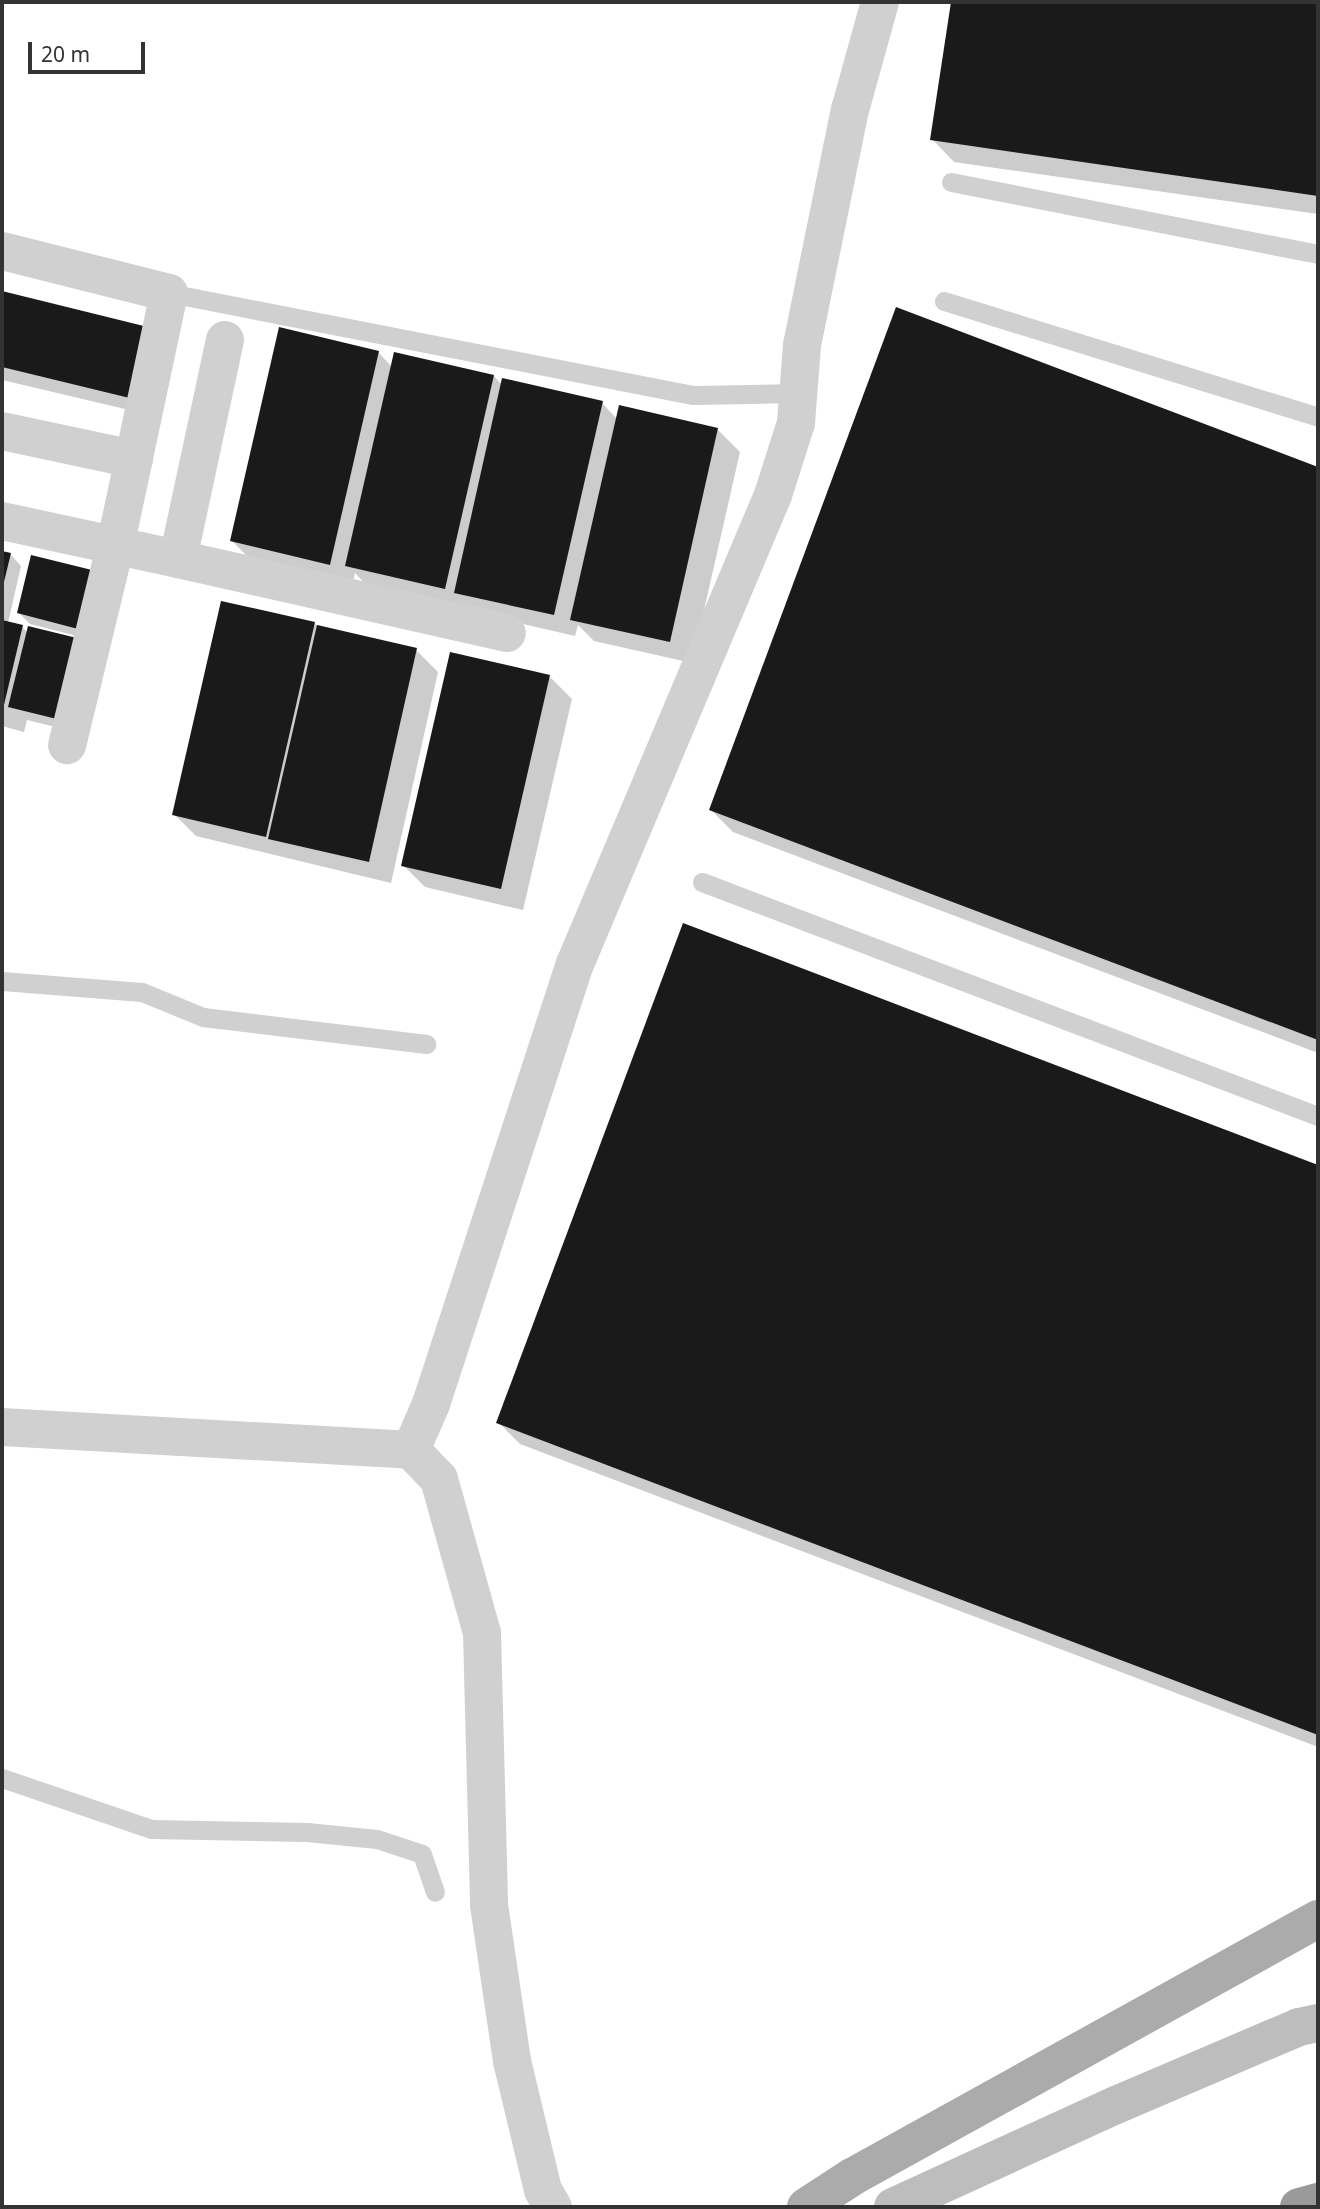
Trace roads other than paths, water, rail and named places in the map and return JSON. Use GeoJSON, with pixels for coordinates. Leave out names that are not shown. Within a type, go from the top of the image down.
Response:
{"type":"FeatureCollection","features":[{"type":"Feature","properties":{"kind":"highway"},"geometry":{"type":"LineString","coordinates":[[1299,2207],[1318,2202]]}},
{"type":"Feature","properties":{"kind":"main road"},"geometry":{"type":"LineString","coordinates":[[806,2207],[852,2177],[1318,1919]]}},
{"type":"Feature","properties":{"kind":"main road"},"geometry":{"type":"LineString","coordinates":[[893,2207],[1129,2100],[1299,2027],[1318,2023]]}},
{"type":"Feature","properties":{"kind":"street"},"geometry":{"type":"LineString","coordinates":[[411,1450],[431,1404],[575,964],[773,495],[796,423],[802,345],[850,110],[880,2]]}},
{"type":"Feature","properties":{"kind":"street"},"geometry":{"type":"LineString","coordinates":[[2,251],[169,293],[116,543],[67,745]]}},
{"type":"Feature","properties":{"kind":"street"},"geometry":{"type":"LineString","coordinates":[[178,558],[225,340]]}},
{"type":"Feature","properties":{"kind":"street"},"geometry":{"type":"LineString","coordinates":[[2,431],[134,459]]}},
{"type":"Feature","properties":{"kind":"street"},"geometry":{"type":"LineString","coordinates":[[2,521],[116,543],[507,633]]}},
{"type":"Feature","properties":{"kind":"street"},"geometry":{"type":"LineString","coordinates":[[2,1427],[411,1450],[439,1479],[482,1633],[489,1905],[512,2061],[543,2190],[553,2207]]}},
{"type":"Feature","properties":{"kind":"lane"},"geometry":{"type":"LineString","coordinates":[[951,182],[1318,254]]}},
{"type":"Feature","properties":{"kind":"lane"},"geometry":{"type":"LineString","coordinates":[[169,293],[693,395],[798,393]]}},
{"type":"Feature","properties":{"kind":"lane"},"geometry":{"type":"LineString","coordinates":[[944,301],[1318,417]]}},
{"type":"Feature","properties":{"kind":"lane"},"geometry":{"type":"LineString","coordinates":[[702,882],[1318,1116]]}},
{"type":"Feature","properties":{"kind":"lane"},"geometry":{"type":"LineString","coordinates":[[2,981],[142,992],[203,1017],[426,1045]]}},
{"type":"Feature","properties":{"kind":"lane"},"geometry":{"type":"LineString","coordinates":[[2,1778],[151,1829],[307,1832],[377,1839],[422,1854],[435,1892]]}}]}
